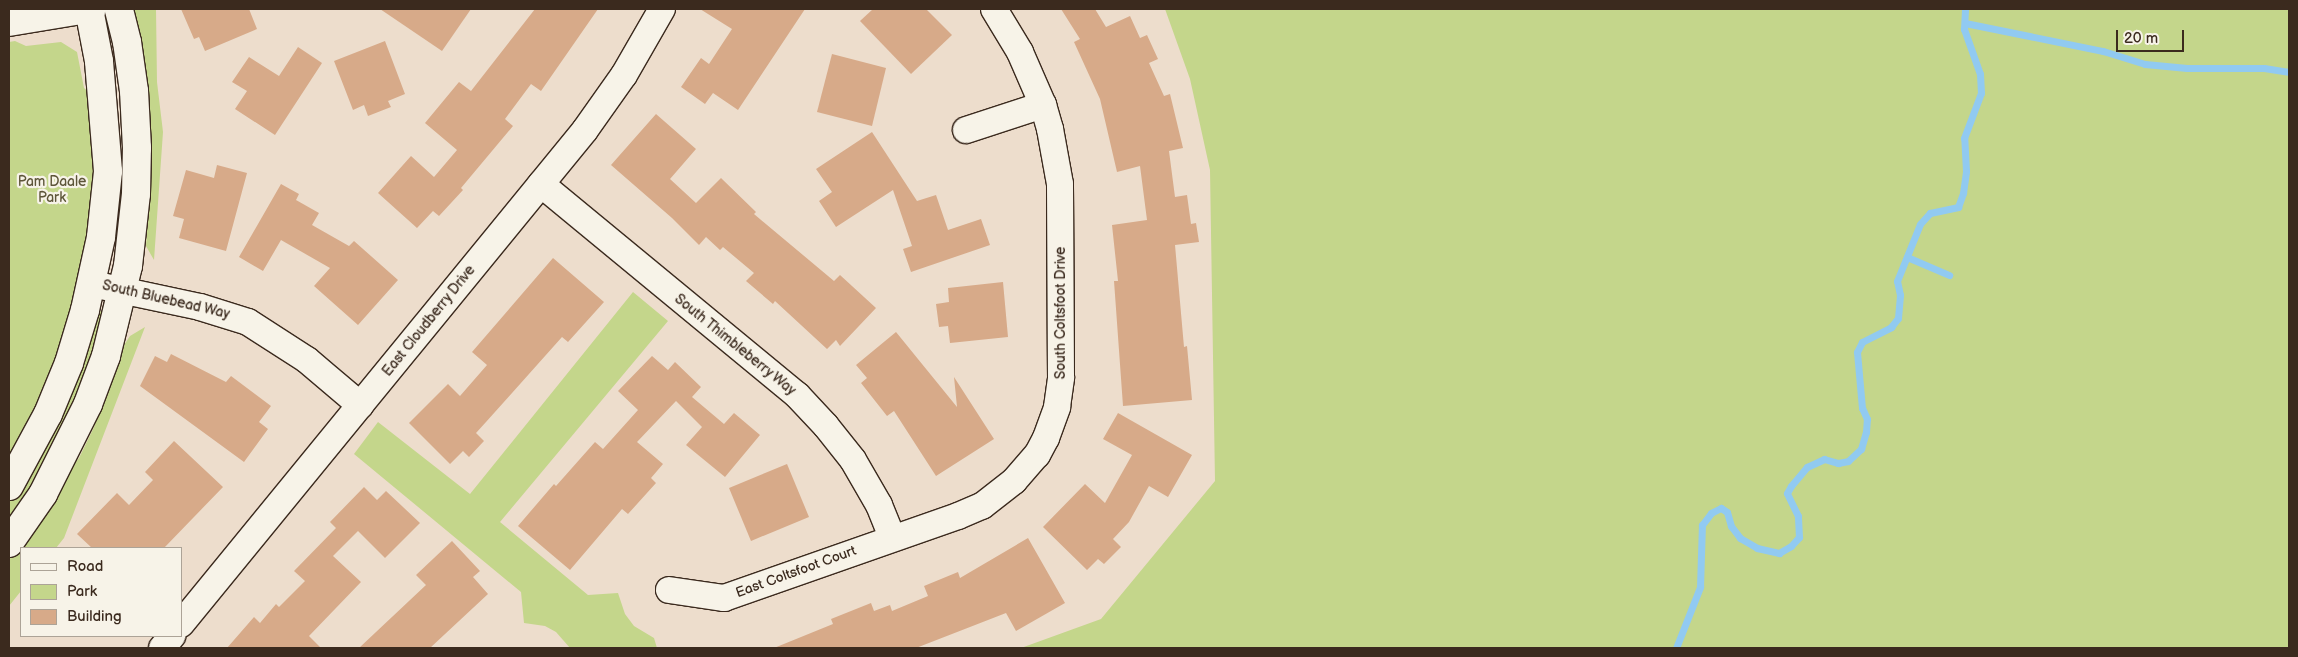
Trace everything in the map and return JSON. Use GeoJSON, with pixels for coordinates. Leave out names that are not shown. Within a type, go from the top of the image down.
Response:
{"type":"FeatureCollection","features":[{"type":"Feature","properties":{"kind":"street"},"geometry":{"type":"LineString","coordinates":[[9,23],[91,9],[99,61],[108,171],[104,216],[92,284],[76,342],[54,402],[9,486]]}},
{"type":"Feature","properties":{"kind":"street"},"geometry":{"type":"LineString","coordinates":[[9,544],[43,494],[78,427],[106,356],[123,290],[134,222],[137,148],[132,81],[119,9]]}},
{"type":"Feature","properties":{"kind":"street","name":"East Cloudberry Drive"},"geometry":{"type":"LineString","coordinates":[[182,623],[590,123],[620,82],[662,9]]}},
{"type":"Feature","properties":{"kind":"street","name":"South Coltsfoot Drive"},"geometry":{"type":"LineString","coordinates":[[892,538],[982,506],[1000,494],[1014,481],[1036,455],[1053,422],[1062,377],[1061,216],[1056,157],[1043,105],[1020,52],[994,9]]}},
{"type":"Feature","properties":{"kind":"street"},"geometry":{"type":"LineString","coordinates":[[966,130],[1043,105]]}},
{"type":"Feature","properties":{"kind":"street","name":"South Thimbleberry Way"},"geometry":{"type":"LineString","coordinates":[[541,184],[797,395],[826,426],[853,460],[879,505],[892,538]]}},
{"type":"Feature","properties":{"kind":"street","name":"South Bluebead Way"},"geometry":{"type":"LineString","coordinates":[[92,284],[208,309],[248,322],[307,360],[360,405]]}},
{"type":"Feature","properties":{"kind":"street","name":"East Coltsfoot Court"},"geometry":{"type":"LineString","coordinates":[[669,590],[724,598],[892,538]]}},
{"type":"Feature","properties":{"kind":"street"},"geometry":{"type":"LineString","coordinates":[[162,648],[171,637]]}},
{"type":"Feature","properties":{"kind":"green space"},"geometry":{"type":"Polygon","coordinates":[[[128,9],[156,9],[157,82],[163,132],[154,260],[146,246],[152,154],[147,79],[141,38],[135,33],[128,9]]]}},
{"type":"Feature","properties":{"kind":"green space"},"geometry":{"type":"Polygon","coordinates":[[[1165,9],[2289,9],[2289,648],[1021,648],[1101,619],[1215,481],[1210,170],[1190,79],[1165,9]]]}},
{"type":"Feature","properties":{"kind":"green space","name":"Pam Daale Park"},"geometry":{"type":"Polygon","coordinates":[[[15,41],[26,46],[61,42],[77,52],[84,88],[92,95],[97,187],[68,340],[9,469],[9,42],[15,41]]]}},
{"type":"Feature","properties":{"kind":"green space"},"geometry":{"type":"Polygon","coordinates":[[[633,292],[668,321],[500,522],[588,595],[618,593],[625,614],[634,626],[654,638],[657,648],[570,648],[556,632],[545,626],[524,623],[521,592],[354,454],[378,422],[470,494],[633,292]]]}},
{"type":"Feature","properties":{"kind":"green space"},"geometry":{"type":"Polygon","coordinates":[[[105,309],[92,377],[9,530],[9,499],[95,314],[105,309]]]}},
{"type":"Feature","properties":{"kind":"green space"},"geometry":{"type":"Polygon","coordinates":[[[145,327],[64,538],[57,547],[20,547],[20,592],[9,606],[9,557],[60,480],[79,458],[94,427],[124,345],[130,336],[145,327]]]}},
{"type":"Feature","properties":{"kind":"building"},"geometry":{"type":"Polygon","coordinates":[[[181,9],[249,9],[257,29],[205,51],[199,37],[194,39],[181,9]]]}},
{"type":"Feature","properties":{"kind":"building"},"geometry":{"type":"Polygon","coordinates":[[[380,9],[471,9],[442,51],[380,9]]]}},
{"type":"Feature","properties":{"kind":"building"},"geometry":{"type":"Polygon","coordinates":[[[535,9],[598,9],[541,91],[531,84],[505,119],[513,126],[461,188],[463,190],[439,216],[433,211],[417,228],[378,193],[411,156],[434,177],[457,150],[425,123],[459,82],[471,91],[535,9]]]}},
{"type":"Feature","properties":{"kind":"building"},"geometry":{"type":"Polygon","coordinates":[[[700,9],[805,9],[738,110],[713,93],[705,104],[681,87],[701,58],[709,64],[732,29],[700,9]]]}},
{"type":"Feature","properties":{"kind":"building"},"geometry":{"type":"Polygon","coordinates":[[[873,9],[926,9],[952,35],[911,74],[860,21],[873,9]]]}},
{"type":"Feature","properties":{"kind":"building"},"geometry":{"type":"Polygon","coordinates":[[[1061,9],[1095,9],[1106,27],[1130,16],[1140,38],[1147,35],[1158,59],[1149,63],[1164,96],[1170,94],[1183,148],[1169,151],[1175,197],[1187,195],[1191,224],[1196,223],[1199,242],[1175,245],[1184,347],[1187,346],[1192,400],[1123,406],[1114,281],[1118,281],[1112,225],[1147,220],[1140,166],[1117,172],[1100,99],[1074,42],[1080,39],[1061,9]]]}},
{"type":"Feature","properties":{"kind":"building"},"geometry":{"type":"Polygon","coordinates":[[[385,41],[405,94],[388,101],[391,107],[368,116],[364,105],[353,110],[334,61],[385,41]]]}},
{"type":"Feature","properties":{"kind":"building"},"geometry":{"type":"Polygon","coordinates":[[[298,47],[322,63],[275,135],[235,109],[247,91],[232,82],[249,57],[279,76],[298,47]]]}},
{"type":"Feature","properties":{"kind":"building"},"geometry":{"type":"Polygon","coordinates":[[[832,54],[886,68],[872,126],[817,112],[832,54]]]}},
{"type":"Feature","properties":{"kind":"building"},"geometry":{"type":"Polygon","coordinates":[[[656,114],[696,149],[670,179],[696,203],[721,178],[756,212],[754,214],[834,281],[840,275],[876,308],[840,346],[836,340],[827,349],[775,301],[773,304],[746,281],[754,273],[723,247],[720,250],[706,237],[699,245],[672,218],[611,165],[656,114]]]}},
{"type":"Feature","properties":{"kind":"building"},"geometry":{"type":"Polygon","coordinates":[[[872,132],[917,201],[936,195],[948,230],[981,219],[990,245],[911,272],[903,249],[912,246],[893,190],[836,227],[819,201],[832,192],[816,169],[872,132]]]}},
{"type":"Feature","properties":{"kind":"building"},"geometry":{"type":"Polygon","coordinates":[[[217,165],[247,173],[226,251],[179,238],[184,219],[173,216],[186,170],[214,178],[217,165]]]}},
{"type":"Feature","properties":{"kind":"building"},"geometry":{"type":"Polygon","coordinates":[[[281,184],[299,194],[296,200],[319,213],[312,225],[349,246],[354,241],[398,280],[358,325],[314,286],[330,268],[281,240],[263,271],[239,257],[281,184]]]}},
{"type":"Feature","properties":{"kind":"building"},"geometry":{"type":"Polygon","coordinates":[[[553,258],[604,302],[568,342],[562,337],[476,433],[484,441],[469,457],[463,451],[450,464],[409,423],[448,384],[460,396],[487,365],[472,352],[553,258]]]}},
{"type":"Feature","properties":{"kind":"building"},"geometry":{"type":"Polygon","coordinates":[[[1003,282],[1008,337],[950,343],[948,326],[939,327],[936,304],[949,302],[948,288],[1003,282]]]}},
{"type":"Feature","properties":{"kind":"building"},"geometry":{"type":"Polygon","coordinates":[[[896,332],[957,407],[954,377],[994,439],[936,476],[894,411],[887,416],[861,383],[867,378],[856,365],[896,332]]]}},
{"type":"Feature","properties":{"kind":"building"},"geometry":{"type":"Polygon","coordinates":[[[171,354],[226,382],[231,376],[271,406],[259,422],[268,429],[244,462],[140,386],[155,356],[167,362],[171,354]]]}},
{"type":"Feature","properties":{"kind":"building"},"geometry":{"type":"Polygon","coordinates":[[[652,356],[668,370],[675,362],[701,387],[692,397],[724,424],[734,413],[760,435],[725,477],[686,445],[702,427],[676,401],[637,442],[663,464],[651,478],[656,483],[628,514],[622,509],[570,570],[518,526],[554,484],[556,486],[595,442],[603,449],[638,410],[618,391],[652,356]]]}},
{"type":"Feature","properties":{"kind":"building"},"geometry":{"type":"Polygon","coordinates":[[[1118,413],[1192,455],[1168,497],[1149,486],[1129,522],[1113,539],[1121,547],[1104,564],[1098,559],[1087,570],[1043,527],[1085,484],[1105,503],[1132,455],[1103,439],[1118,413]]]}},
{"type":"Feature","properties":{"kind":"building"},"geometry":{"type":"Polygon","coordinates":[[[174,441],[223,487],[165,547],[91,547],[77,534],[117,493],[129,505],[153,480],[145,472],[174,441]]]}},
{"type":"Feature","properties":{"kind":"building"},"geometry":{"type":"Polygon","coordinates":[[[787,464],[809,517],[751,541],[729,488],[787,464]]]}},
{"type":"Feature","properties":{"kind":"building"},"geometry":{"type":"Polygon","coordinates":[[[364,487],[377,500],[386,491],[420,523],[385,558],[358,531],[333,556],[361,582],[309,636],[321,648],[227,648],[254,617],[260,623],[276,604],[279,607],[305,581],[294,571],[336,528],[330,522],[364,487]]]}},
{"type":"Feature","properties":{"kind":"building"},"geometry":{"type":"Polygon","coordinates":[[[1028,538],[1065,603],[1016,631],[1006,613],[916,648],[774,648],[833,624],[831,619],[871,603],[874,611],[890,605],[892,611],[928,596],[924,586],[958,572],[960,578],[1028,538]]]}},
{"type":"Feature","properties":{"kind":"building"},"geometry":{"type":"Polygon","coordinates":[[[452,541],[480,571],[473,577],[488,594],[430,648],[359,648],[426,585],[416,575],[452,541]]]}},
{"type":"Feature","properties":{"kind":"waterway"},"geometry":{"type":"LineString","coordinates":[[1676,648],[1700,587],[1702,525],[1711,513],[1721,508],[1727,512],[1731,526],[1740,538],[1757,548],[1779,553],[1791,546],[1799,537],[1798,516],[1787,493],[1791,486],[1807,467],[1824,459],[1838,463],[1848,461],[1861,449],[1866,432],[1867,419],[1862,408],[1857,352],[1862,342],[1891,327],[1898,318],[1900,295],[1897,281],[1920,224],[1930,213],[1958,207],[1963,193],[1966,171],[1964,138],[1981,93],[1980,74],[1964,29],[1965,9]]}},
{"type":"Feature","properties":{"kind":"waterway"},"geometry":{"type":"LineString","coordinates":[[1965,23],[2103,51],[2145,64],[2187,68],[2264,68],[2289,72]]}},
{"type":"Feature","properties":{"kind":"waterway"},"geometry":{"type":"LineString","coordinates":[[1907,257],[1949,275]]}}]}
